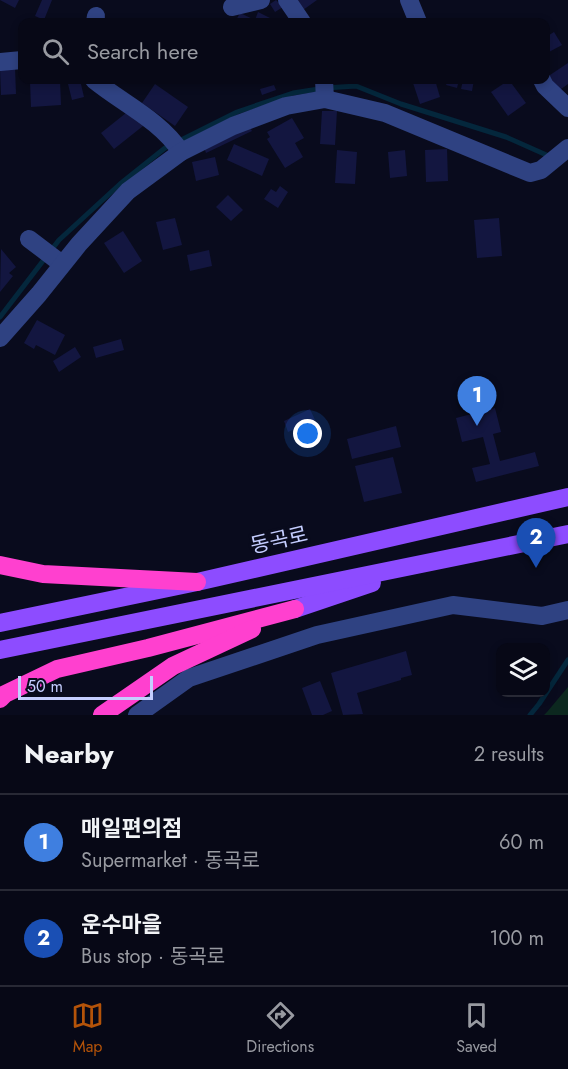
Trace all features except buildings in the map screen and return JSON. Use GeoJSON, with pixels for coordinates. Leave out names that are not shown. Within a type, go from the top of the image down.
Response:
{"type":"FeatureCollection","features":[{"type":"Feature","properties":{"kind":"highway"},"geometry":{"type":"LineString","coordinates":[[0,565],[43,574],[197,582]]}},
{"type":"Feature","properties":{"kind":"highway"},"geometry":{"type":"LineString","coordinates":[[0,699],[15,689],[57,669],[148,648],[295,609]]}},
{"type":"Feature","properties":{"kind":"highway"},"geometry":{"type":"LineString","coordinates":[[102,715],[172,666],[295,609]]}},
{"type":"Feature","properties":{"kind":"main road","name":"동곡로"},"geometry":{"type":"LineString","coordinates":[[0,623],[197,582],[568,497]]}},
{"type":"Feature","properties":{"kind":"main road"},"geometry":{"type":"LineString","coordinates":[[0,650],[568,534]]}},
{"type":"Feature","properties":{"kind":"main road"},"geometry":{"type":"LineString","coordinates":[[295,609],[448,558]]}},
{"type":"Feature","properties":{"kind":"street"},"geometry":{"type":"LineString","coordinates":[[232,7],[261,0]]}},
{"type":"Feature","properties":{"kind":"street"},"geometry":{"type":"LineString","coordinates":[[287,0],[299,18]]}},
{"type":"Feature","properties":{"kind":"street"},"geometry":{"type":"LineString","coordinates":[[409,0],[416,18]]}},
{"type":"Feature","properties":{"kind":"street"},"geometry":{"type":"LineString","coordinates":[[0,62],[18,60]]}},
{"type":"Feature","properties":{"kind":"street"},"geometry":{"type":"LineString","coordinates":[[544,84],[568,108]]}},
{"type":"Feature","properties":{"kind":"street"},"geometry":{"type":"LineString","coordinates":[[113,85],[137,111],[175,145]]}},
{"type":"Feature","properties":{"kind":"street"},"geometry":{"type":"LineString","coordinates":[[0,338],[59,262],[175,145],[286,106],[325,88],[530,173],[541,170],[565,150]]}},
{"type":"Feature","properties":{"kind":"street"},"geometry":{"type":"LineString","coordinates":[[34,244],[59,262]]}},
{"type":"Feature","properties":{"kind":"street"},"geometry":{"type":"LineString","coordinates":[[137,715],[189,678],[317,635],[453,605],[542,616],[568,610]]}},
{"type":"Feature","properties":{"kind":"green space"},"geometry":{"type":"Polygon","coordinates":[[[568,687],[568,715],[544,715],[547,712],[568,687]]]}},
{"type":"Feature","properties":{"kind":"waterway"},"geometry":{"type":"LineString","coordinates":[[0,317],[59,240],[120,184],[165,148],[237,112],[293,93],[356,86],[401,104],[506,137],[551,157]]}},
{"type":"Feature","properties":{"kind":"waterway"},"geometry":{"type":"LineString","coordinates":[[530,715],[568,660]]}},
{"type":"Feature","properties":{"kind":"place","name":"매일편의점"},"geometry":{"type":"Point","coordinates":[477,426]}},
{"type":"Feature","properties":{"kind":"place","name":"운수마을"},"geometry":{"type":"Point","coordinates":[536,568]}}]}
